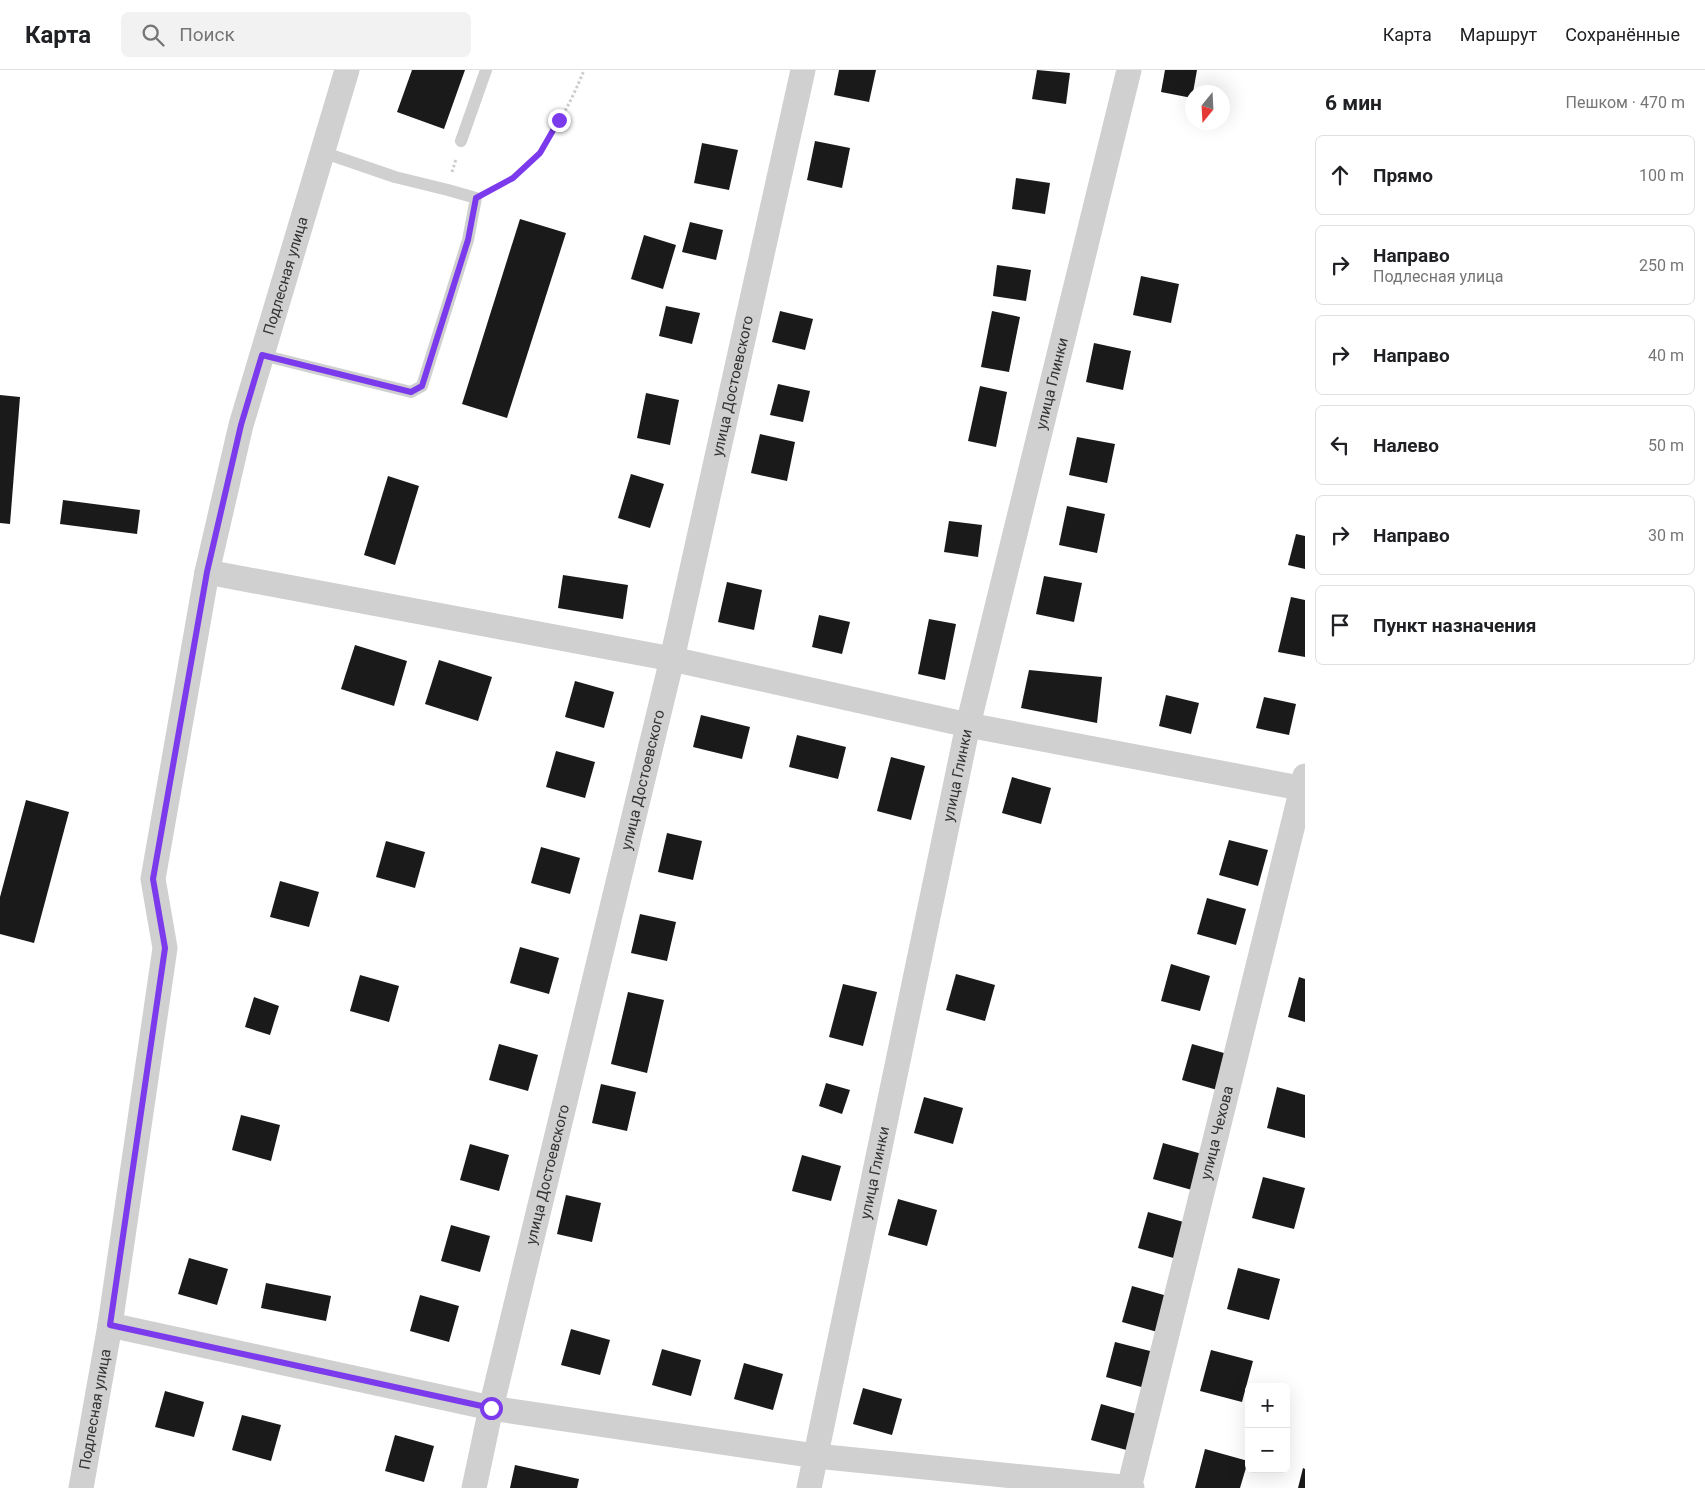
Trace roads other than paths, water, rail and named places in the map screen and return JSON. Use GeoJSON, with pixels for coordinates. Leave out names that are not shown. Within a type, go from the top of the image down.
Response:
{"type":"FeatureCollection","features":[{"type":"Feature","properties":{"kind":"street","name":"Подлесная улица"},"geometry":{"type":"LineString","coordinates":[[80,1488],[110,1325],[165,948],[153,879],[207,572],[241,425],[346,70]]}},
{"type":"Feature","properties":{"kind":"street","name":"улица Достоевского"},"geometry":{"type":"LineString","coordinates":[[474,1488],[491,1408],[672,659],[803,70]]}},
{"type":"Feature","properties":{"kind":"street","name":"улица Глинки"},"geometry":{"type":"LineString","coordinates":[[809,1488],[968,724],[1129,70]]}},
{"type":"Feature","properties":{"kind":"street"},"geometry":{"type":"LineString","coordinates":[[207,572],[672,659],[968,724],[1304,784]]}},
{"type":"Feature","properties":{"kind":"street","name":"улица Чехова"},"geometry":{"type":"LineString","coordinates":[[1130,1488],[1304,784]]}},
{"type":"Feature","properties":{"kind":"street"},"geometry":{"type":"LineString","coordinates":[[110,1325],[491,1408],[816,1456],[1130,1488]]}},
{"type":"Feature","properties":{"kind":"lane"},"geometry":{"type":"LineString","coordinates":[[461,141],[486,70]]}},
{"type":"Feature","properties":{"kind":"lane"},"geometry":{"type":"LineString","coordinates":[[262,355],[411,392],[422,386],[468,240],[476,198],[395,178],[322,152]]}}]}
